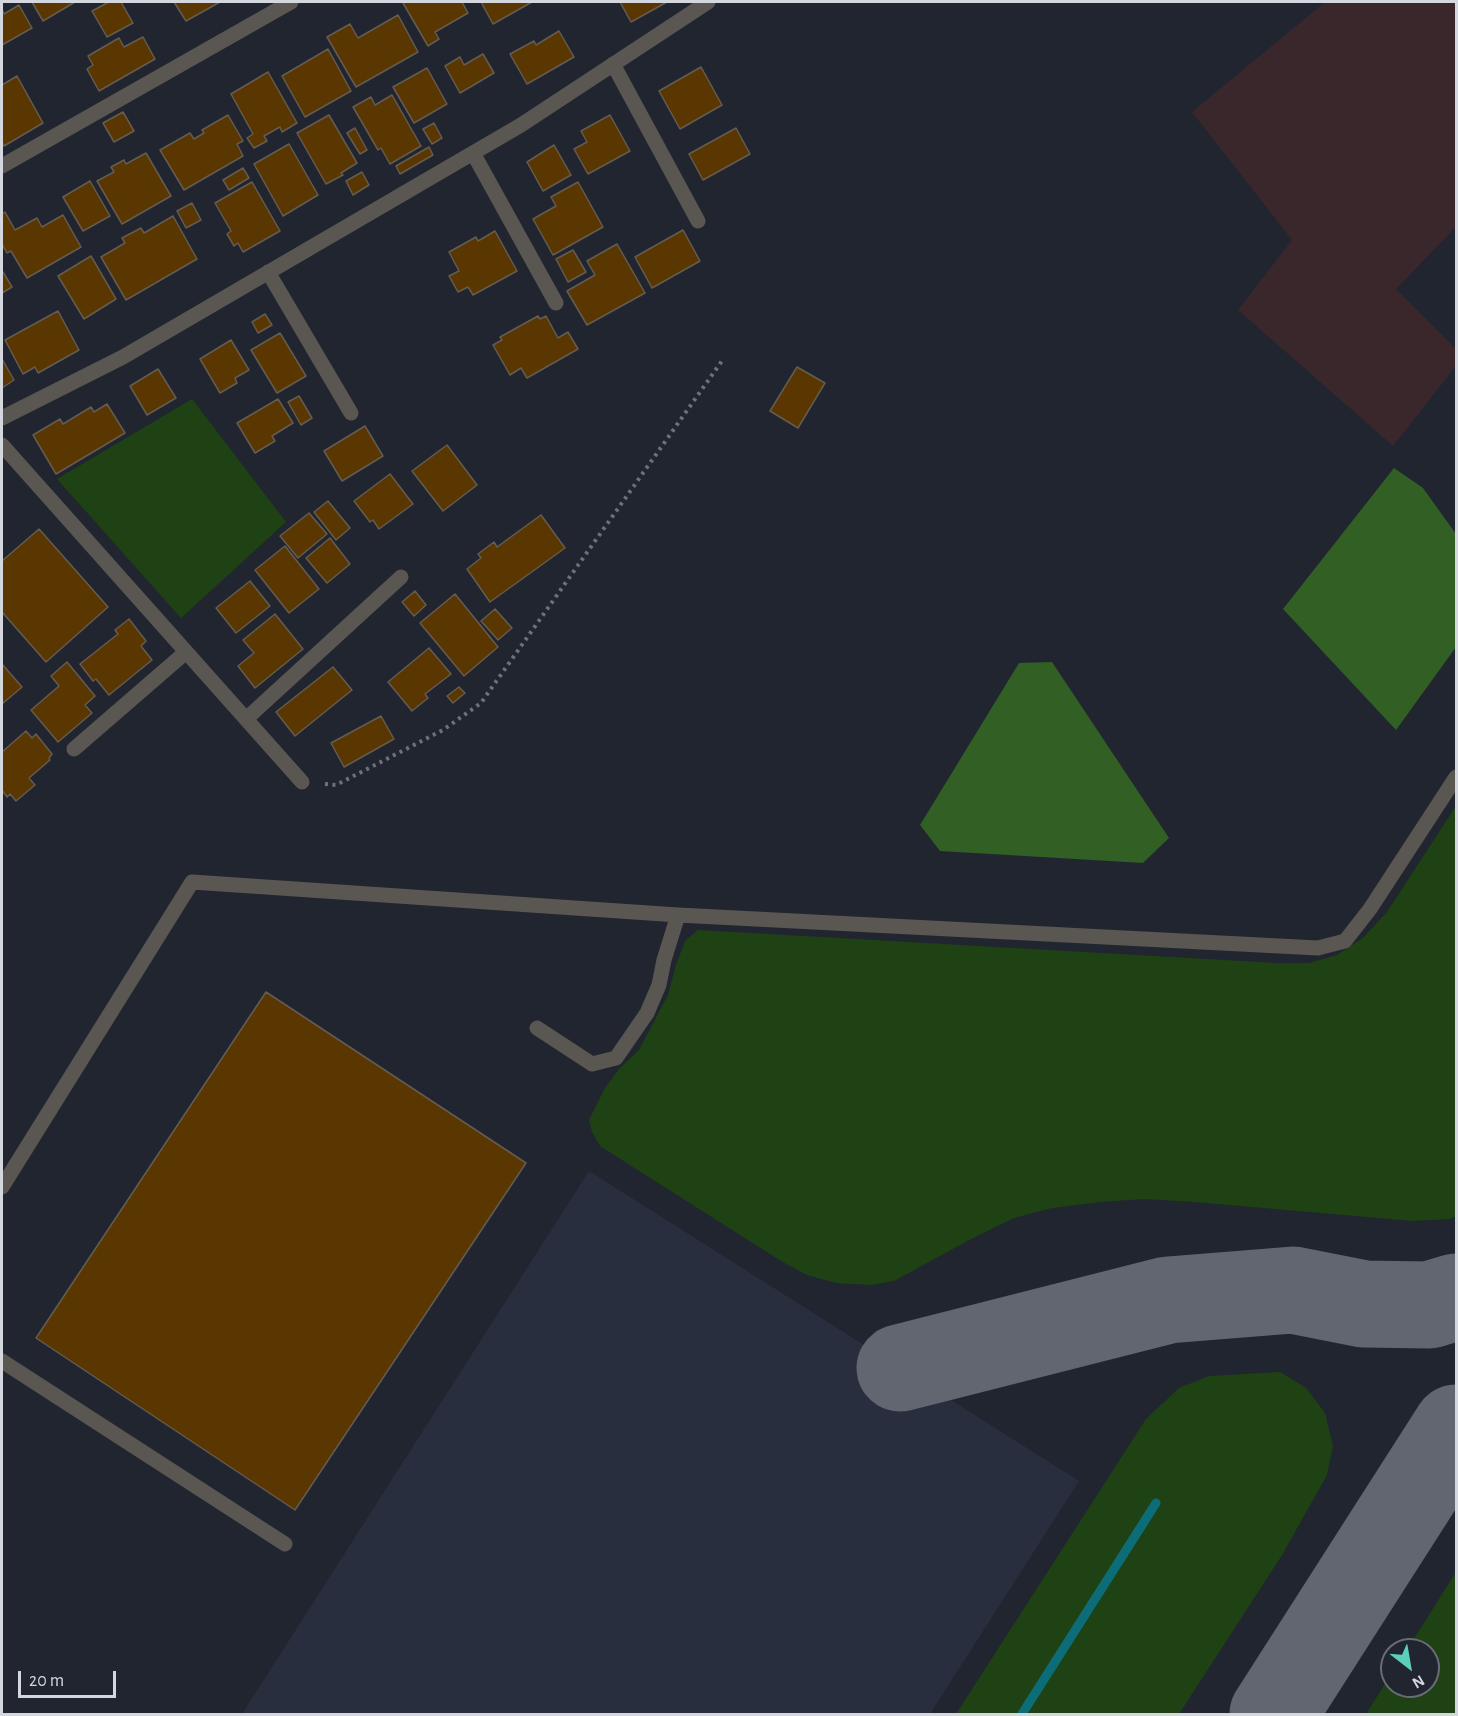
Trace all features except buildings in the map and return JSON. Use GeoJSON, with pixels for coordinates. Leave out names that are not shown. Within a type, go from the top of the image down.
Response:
{"type":"FeatureCollection","features":[{"type":"Feature","properties":{"kind":"street"},"geometry":{"type":"LineString","coordinates":[[2,166],[291,2]]}},
{"type":"Feature","properties":{"kind":"street"},"geometry":{"type":"LineString","coordinates":[[2,418],[123,357],[521,125],[708,2]]}},
{"type":"Feature","properties":{"kind":"street"},"geometry":{"type":"LineString","coordinates":[[613,64],[698,221]]}},
{"type":"Feature","properties":{"kind":"street"},"geometry":{"type":"LineString","coordinates":[[472,153],[556,303]]}},
{"type":"Feature","properties":{"kind":"street"},"geometry":{"type":"LineString","coordinates":[[268,272],[351,413]]}},
{"type":"Feature","properties":{"kind":"street"},"geometry":{"type":"LineString","coordinates":[[2,445],[302,782]]}},
{"type":"Feature","properties":{"kind":"street"},"geometry":{"type":"LineString","coordinates":[[246,719],[401,577]]}},
{"type":"Feature","properties":{"kind":"street"},"geometry":{"type":"LineString","coordinates":[[74,749],[186,652]]}},
{"type":"Feature","properties":{"kind":"street"},"geometry":{"type":"LineString","coordinates":[[2,1187],[192,882],[678,915],[1318,948],[1345,941],[1370,909],[1456,777]]}},
{"type":"Feature","properties":{"kind":"street"},"geometry":{"type":"LineString","coordinates":[[537,1028],[592,1064],[616,1058],[647,1013],[659,985],[678,915]]}},
{"type":"Feature","properties":{"kind":"street"},"geometry":{"type":"LineString","coordinates":[[2,1361],[285,1544]]}},
{"type":"Feature","properties":{"kind":"path"},"geometry":{"type":"LineString","coordinates":[[302,782],[336,785],[443,730],[481,704],[724,358]]}},
{"type":"Feature","properties":{"kind":"shaded area"},"geometry":{"type":"Polygon","coordinates":[[[1325,2],[1456,2],[1456,227],[1396,289],[1456,349],[1456,366],[1393,446],[1238,310],[1292,240],[1192,112],[1325,2]]]}},
{"type":"Feature","properties":{"kind":"shaded area"},"geometry":{"type":"Polygon","coordinates":[[[589,1171],[1079,1481],[930,1714],[242,1714],[589,1171]]]}},
{"type":"Feature","properties":{"kind":"green space"},"geometry":{"type":"Polygon","coordinates":[[[192,399],[286,522],[181,618],[57,479],[192,399]]]}},
{"type":"Feature","properties":{"kind":"green space"},"geometry":{"type":"Polygon","coordinates":[[[1394,468],[1423,488],[1456,534],[1456,647],[1396,730],[1283,609],[1394,468]]]}},
{"type":"Feature","properties":{"kind":"green space"},"geometry":{"type":"Polygon","coordinates":[[[1052,662],[1169,838],[1143,863],[940,851],[920,825],[1019,663],[1052,662]]]}},
{"type":"Feature","properties":{"kind":"green space"},"geometry":{"type":"Polygon","coordinates":[[[1456,806],[1456,1216],[1450,1219],[1413,1221],[1144,1199],[1100,1202],[1052,1208],[1014,1218],[894,1281],[871,1285],[836,1283],[807,1275],[781,1261],[600,1146],[592,1132],[589,1120],[605,1088],[619,1069],[639,1050],[668,995],[685,941],[698,930],[1309,963],[1337,955],[1363,938],[1387,912],[1456,806]]]}},
{"type":"Feature","properties":{"kind":"green space"},"geometry":{"type":"Polygon","coordinates":[[[1280,1372],[1306,1388],[1325,1413],[1333,1446],[1327,1475],[1282,1555],[1179,1714],[956,1714],[1146,1419],[1179,1388],[1209,1376],[1280,1372]]]}},
{"type":"Feature","properties":{"kind":"green space"},"geometry":{"type":"Polygon","coordinates":[[[1456,1572],[1456,1714],[1366,1714],[1380,1692],[1380,1698],[1440,1698],[1440,1638],[1415,1638],[1456,1572]]]}},
{"type":"Feature","properties":{"kind":"waterway"},"geometry":{"type":"LineString","coordinates":[[1022,1714],[1156,1503]]}},
{"type":"Feature","properties":{"kind":"taxiway"},"geometry":{"type":"LineString","coordinates":[[900,1368],[1168,1300],[1293,1290],[1364,1304],[1429,1305],[1456,1297]]}},
{"type":"Feature","properties":{"kind":"taxiway"},"geometry":{"type":"LineString","coordinates":[[1273,1714],[1456,1428]]}}]}
